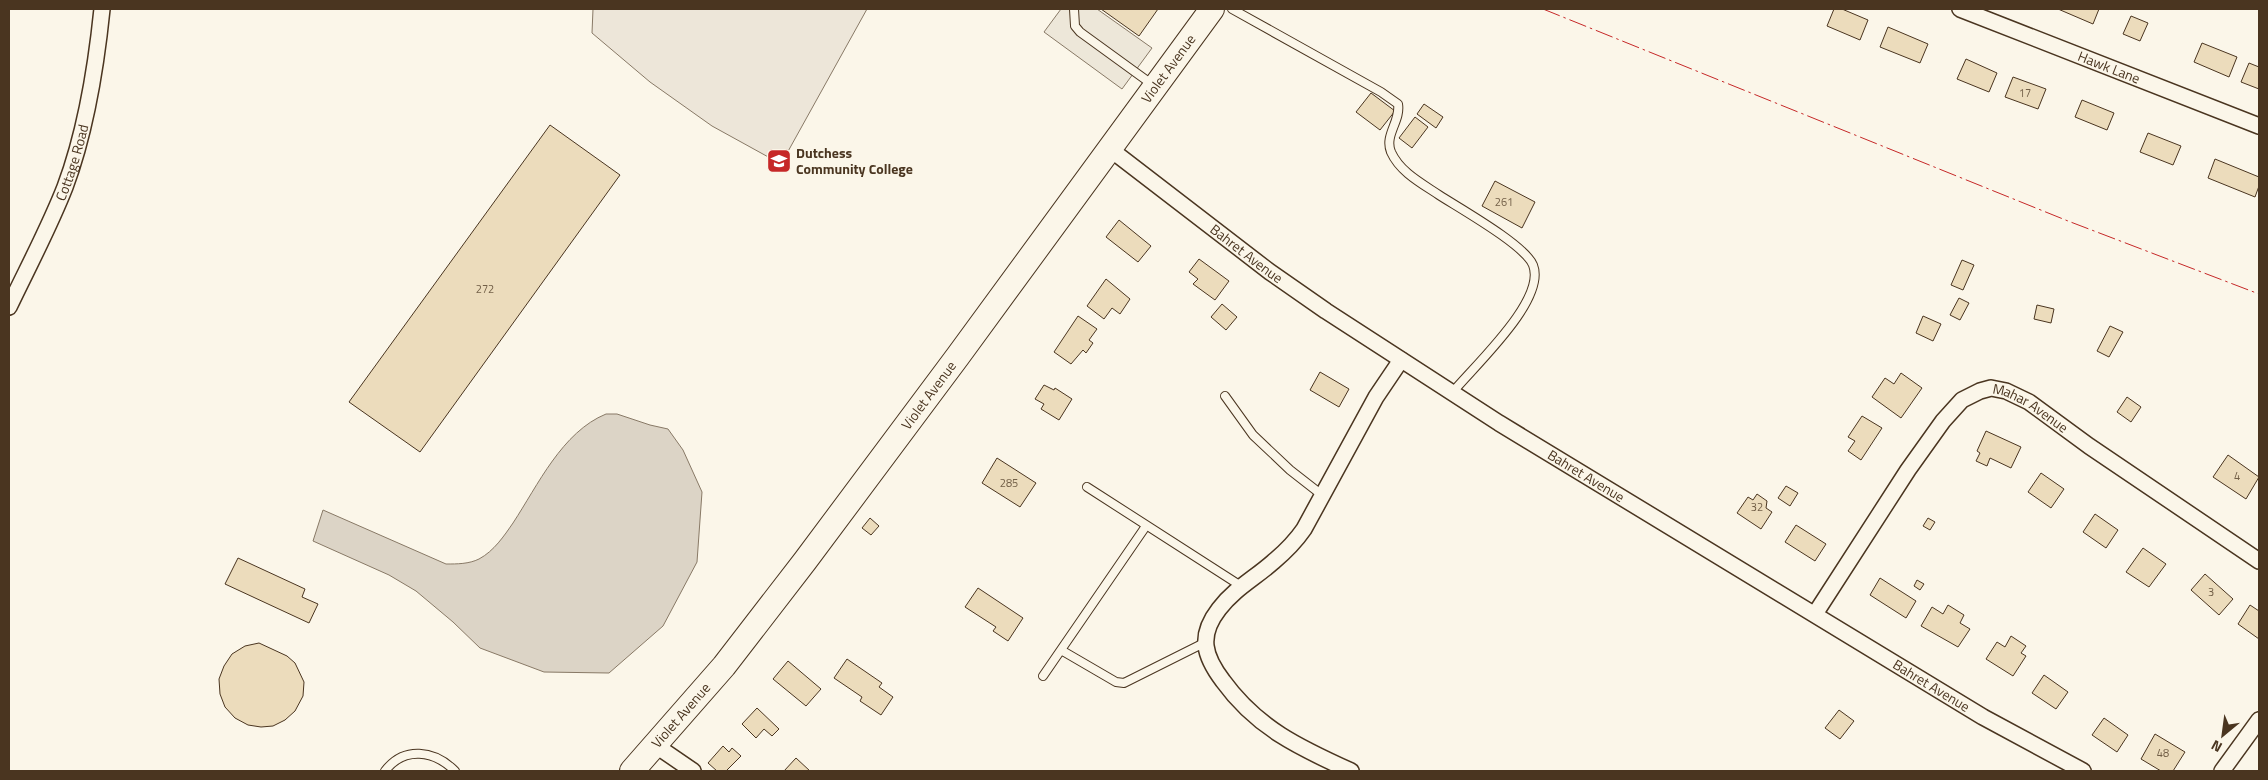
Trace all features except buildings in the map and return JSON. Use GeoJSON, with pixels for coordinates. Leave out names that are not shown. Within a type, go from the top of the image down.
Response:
{"type":"FeatureCollection","features":[{"type":"Feature","properties":{"kind":"main road","name":"Violet Avenue"},"geometry":{"type":"LineString","coordinates":[[632,771],[724,666],[806,561],[1212,9]]}},
{"type":"Feature","properties":{"kind":"street","name":"Cottage Road"},"geometry":{"type":"LineString","coordinates":[[9,307],[54,212],[74,161],[89,100],[102,9]]}},
{"type":"Feature","properties":{"kind":"street","name":"Hawk Lane"},"geometry":{"type":"LineString","coordinates":[[1960,9],[2259,126]]}},
{"type":"Feature","properties":{"kind":"street","name":"Bahret Avenue"},"geometry":{"type":"LineString","coordinates":[[1110,148],[1270,272],[1452,393],[1984,717],[2083,771]]}},
{"type":"Feature","properties":{"kind":"street"},"geometry":{"type":"LineString","coordinates":[[1351,771],[1301,748],[1266,727],[1237,700],[1216,673],[1204,643],[1205,636],[1217,611],[1241,586],[1272,564],[1291,547],[1304,529],[1376,397],[1401,360]]}},
{"type":"Feature","properties":{"kind":"street","name":"Mahar Avenue"},"geometry":{"type":"LineString","coordinates":[[1815,614],[1908,470],[1943,421],[1962,400],[1980,391],[1992,388],[2006,391],[2029,402],[2089,446],[2259,561]]}},
{"type":"Feature","properties":{"kind":"street"},"geometry":{"type":"LineString","coordinates":[[2222,771],[2259,720]]}},
{"type":"Feature","properties":{"kind":"street"},"geometry":{"type":"LineString","coordinates":[[655,745],[693,771]]}},
{"type":"Feature","properties":{"kind":"lane"},"geometry":{"type":"LineString","coordinates":[[1074,9],[1075,26],[1080,32],[1155,87]]}},
{"type":"Feature","properties":{"kind":"lane"},"geometry":{"type":"LineString","coordinates":[[1232,9],[1381,92],[1398,104],[1399,112],[1390,134],[1390,150],[1399,166],[1421,184],[1514,244],[1533,264],[1535,276],[1531,294],[1522,310],[1509,328],[1452,393]]}},
{"type":"Feature","properties":{"kind":"lane"},"geometry":{"type":"LineString","coordinates":[[1225,396],[1254,434],[1290,470],[1322,496]]}},
{"type":"Feature","properties":{"kind":"lane"},"geometry":{"type":"LineString","coordinates":[[1087,487],[1241,586]]}},
{"type":"Feature","properties":{"kind":"lane"},"geometry":{"type":"LineString","coordinates":[[1043,676],[1146,526]]}},
{"type":"Feature","properties":{"kind":"lane"},"geometry":{"type":"LineString","coordinates":[[1061,650],[1116,682],[1124,683],[1204,643]]}},
{"type":"Feature","properties":{"kind":"lane"},"geometry":{"type":"LineString","coordinates":[[385,771],[390,765],[408,754],[419,752],[441,760],[456,771]]}},
{"type":"Feature","properties":{"kind":"shaded area"},"geometry":{"type":"Polygon","coordinates":[[[593,9],[867,9],[781,164],[712,126],[650,82],[592,33],[593,9]]]}},
{"type":"Feature","properties":{"kind":"shaded area"},"geometry":{"type":"Polygon","coordinates":[[[1061,9],[1097,9],[1152,48],[1122,89],[1044,32],[1061,9]]]}},
{"type":"Feature","properties":{"kind":"shaded area"},"geometry":{"type":"Polygon","coordinates":[[[606,414],[617,414],[668,429],[683,450],[702,492],[697,562],[663,626],[609,673],[544,672],[480,648],[416,591],[389,575],[313,541],[323,510],[446,564],[475,561],[494,548],[502,538],[552,461],[564,446],[590,422],[606,414]]]}},
{"type":"Feature","properties":{"kind":"power"},"geometry":{"type":"LineString","coordinates":[[1543,9],[2068,221],[2259,294]]}},
{"type":"Feature","properties":{"kind":"place","name":"Dutchess Community College"},"geometry":{"type":"Point","coordinates":[779,161]}}]}
